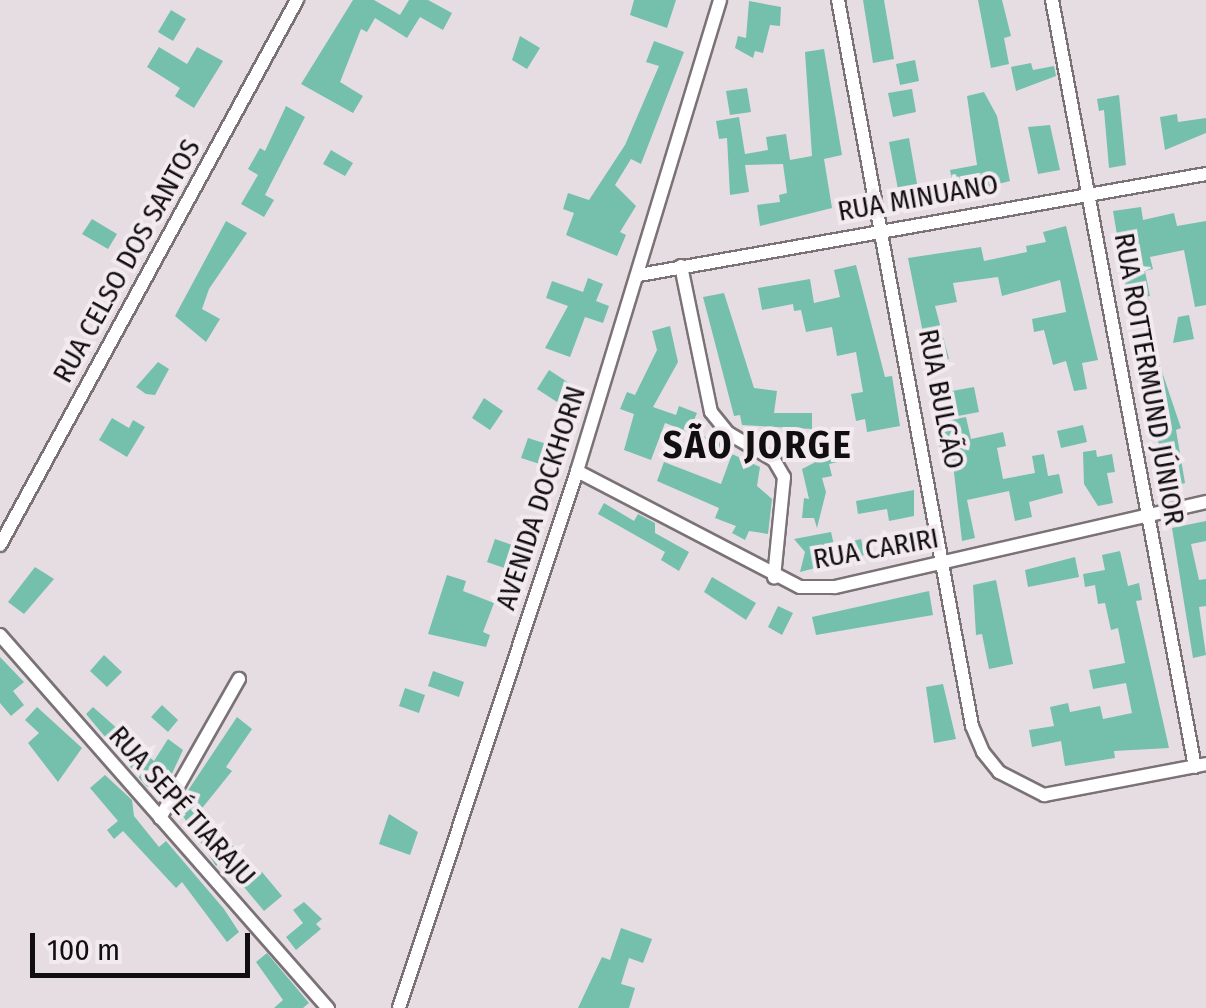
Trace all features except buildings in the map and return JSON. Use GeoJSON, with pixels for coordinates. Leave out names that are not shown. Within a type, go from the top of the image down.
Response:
{"type":"FeatureCollection","features":[{"type":"Feature","properties":{"kind":"street","name":"RUA CELSO DOS SANTOS"},"geometry":{"type":"LineString","coordinates":[[0,546],[298,0]]}},
{"type":"Feature","properties":{"kind":"street","name":"AVENIDA DOCKHORN"},"geometry":{"type":"LineString","coordinates":[[398,1008],[577,471],[720,0]]}},
{"type":"Feature","properties":{"kind":"street","name":"RUA BULCÃO"},"geometry":{"type":"LineString","coordinates":[[838,0],[946,562],[972,726],[999,772],[1024,789],[1071,791],[1200,766]]}},
{"type":"Feature","properties":{"kind":"street","name":"RUA ROTTERMUND JÚNIOR"},"geometry":{"type":"LineString","coordinates":[[1052,0],[1148,515],[1200,766]]}},
{"type":"Feature","properties":{"kind":"street","name":"RUA MINUANO"},"geometry":{"type":"LineString","coordinates":[[639,275],[1206,174]]}},
{"type":"Feature","properties":{"kind":"street"},"geometry":{"type":"LineString","coordinates":[[681,266],[710,412],[728,433],[774,460],[784,477],[774,578]]}},
{"type":"Feature","properties":{"kind":"street","name":"RUA CARIRI"},"geometry":{"type":"LineString","coordinates":[[577,471],[774,578],[800,587],[835,588],[1206,502]]}},
{"type":"Feature","properties":{"kind":"street","name":"RUA SEPÉ TIARAJU"},"geometry":{"type":"LineString","coordinates":[[0,635],[328,1008]]}},
{"type":"Feature","properties":{"kind":"street"},"geometry":{"type":"LineString","coordinates":[[160,818],[239,679]]}},
{"type":"Feature","properties":{"kind":"district","name":"SÃO JORGE"},"geometry":{"type":"Point","coordinates":[758,446]}}]}
